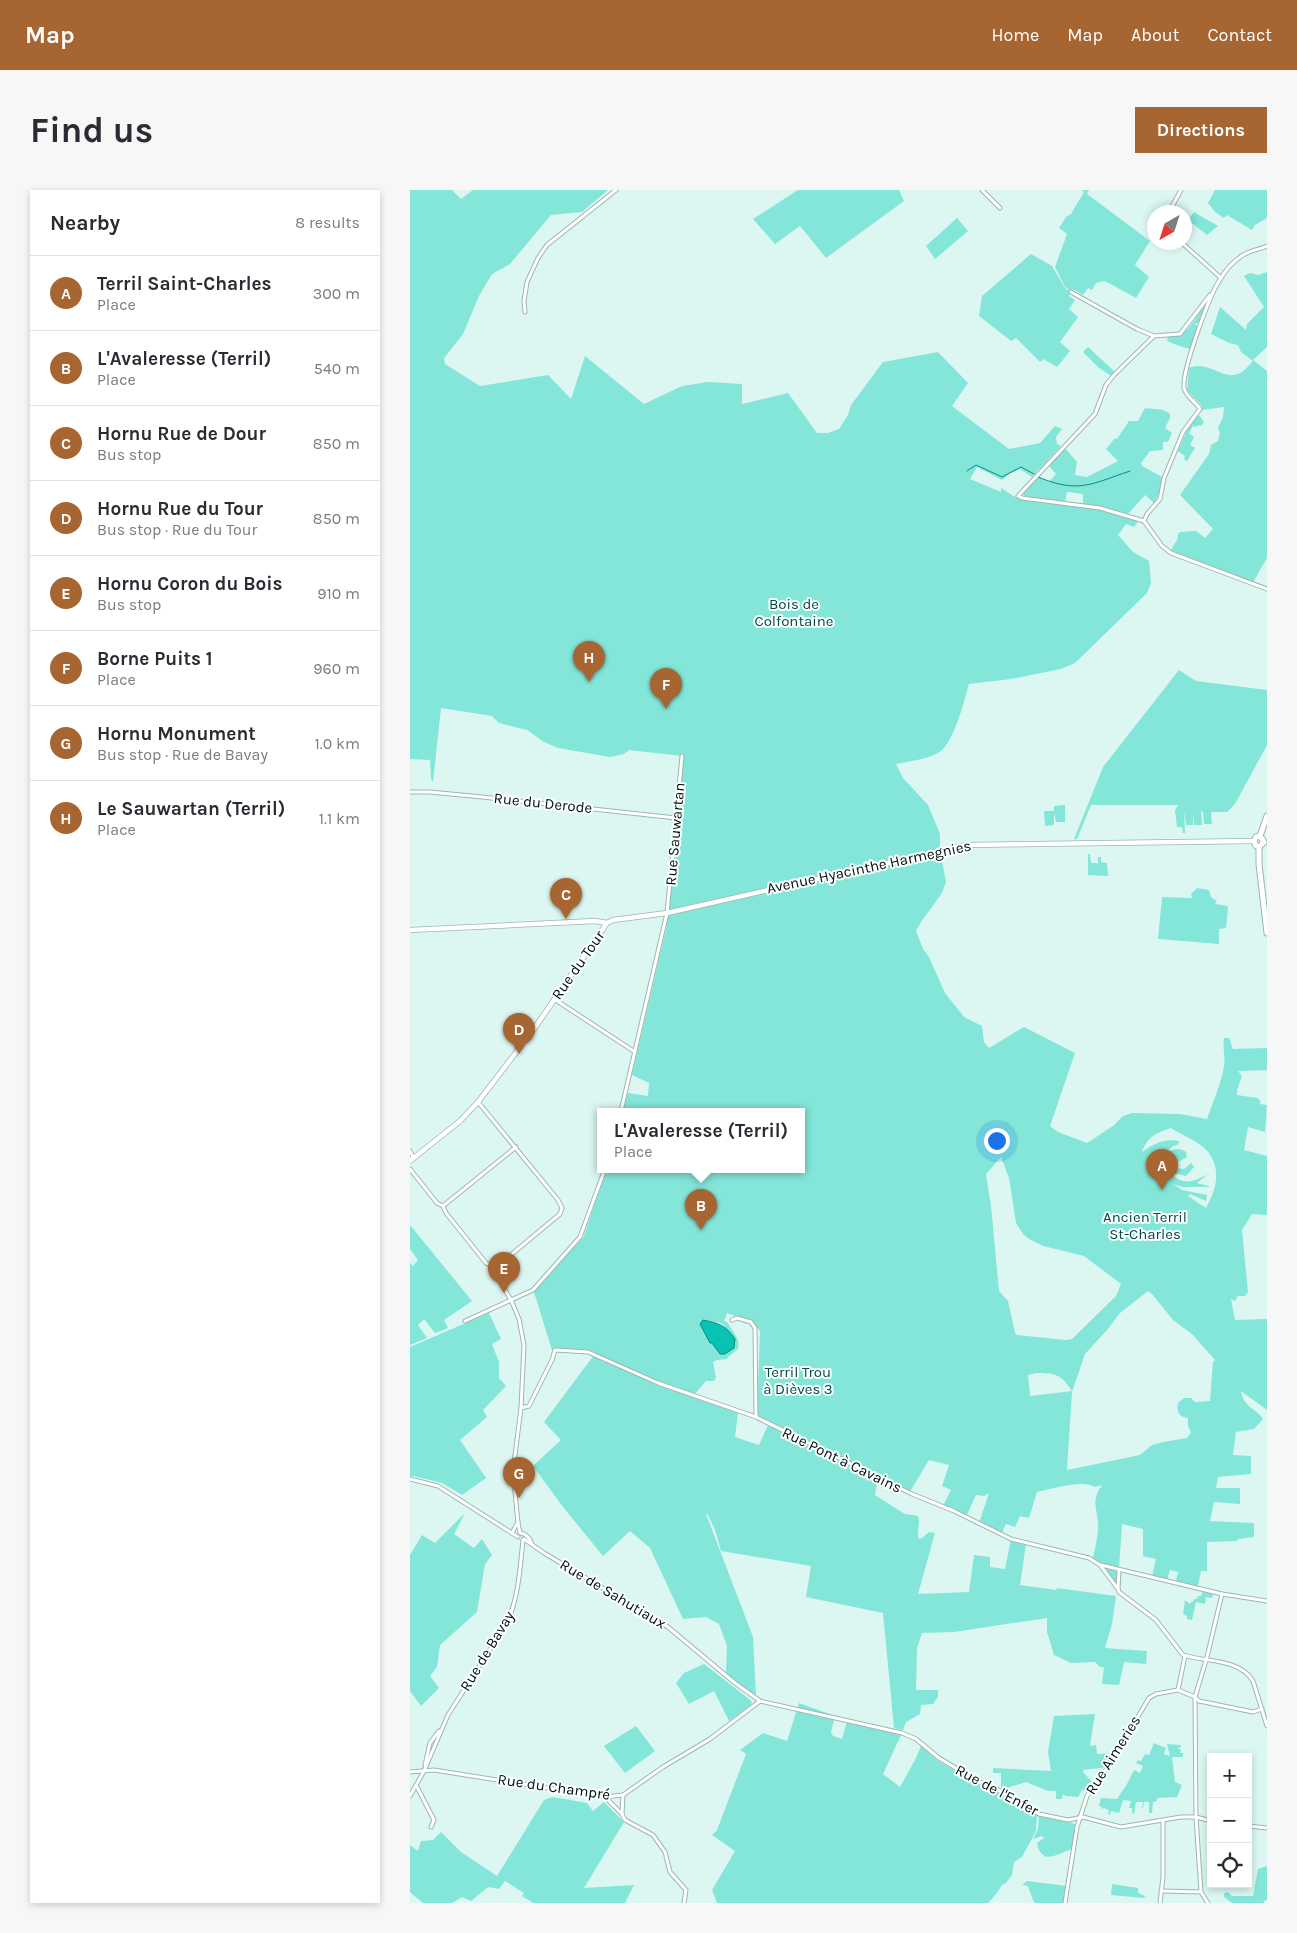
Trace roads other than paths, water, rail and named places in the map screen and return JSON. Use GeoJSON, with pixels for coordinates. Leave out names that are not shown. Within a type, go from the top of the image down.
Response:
{"type":"FeatureCollection","features":[{"type":"Feature","properties":{"kind":"main road"},"geometry":{"type":"LineString","coordinates":[[1259,846],[1256,846],[1254,841],[1256,837],[1260,836],[1267,816]]}},
{"type":"Feature","properties":{"kind":"main road"},"geometry":{"type":"LineString","coordinates":[[1259,846],[1266,842],[1260,836]]}},
{"type":"Feature","properties":{"kind":"main road"},"geometry":{"type":"LineString","coordinates":[[1259,846],[1259,864],[1267,933]]}},
{"type":"Feature","properties":{"kind":"street"},"geometry":{"type":"LineString","coordinates":[[525,312],[524,301],[528,282],[535,264],[547,245],[585,217],[616,190]]}},
{"type":"Feature","properties":{"kind":"street"},"geometry":{"type":"LineString","coordinates":[[982,190],[1000,208]]}},
{"type":"Feature","properties":{"kind":"street"},"geometry":{"type":"LineString","coordinates":[[1173,205],[1181,190]]}},
{"type":"Feature","properties":{"kind":"street"},"geometry":{"type":"LineString","coordinates":[[1144,521],[1147,514],[1160,498],[1164,478],[1183,432],[1200,409],[1186,393],[1184,386],[1185,376],[1189,357],[1214,291],[1221,278],[1240,257],[1267,246]]}},
{"type":"Feature","properties":{"kind":"street"},"geometry":{"type":"LineString","coordinates":[[1190,250],[1221,278]]}},
{"type":"Feature","properties":{"kind":"street"},"geometry":{"type":"LineString","coordinates":[[1071,292],[1137,329],[1154,336],[1180,334],[1214,291]]}},
{"type":"Feature","properties":{"kind":"street"},"geometry":{"type":"LineString","coordinates":[[1154,336],[1110,379],[1092,417],[1036,474],[1018,496],[1100,508],[1144,521],[1162,546],[1172,553],[1267,589]]}},
{"type":"Feature","properties":{"kind":"street","name":"Rue Sauwartan"},"geometry":{"type":"LineString","coordinates":[[622,1108],[667,913],[682,756]]}},
{"type":"Feature","properties":{"kind":"street","name":"Rue du Derode"},"geometry":{"type":"LineString","coordinates":[[410,792],[447,793],[676,818]]}},
{"type":"Feature","properties":{"kind":"street","name":"Avenue Hyacinthe Harmegnies"},"geometry":{"type":"LineString","coordinates":[[410,930],[595,921],[607,923],[613,920],[667,913],[966,845],[1254,841]]}},
{"type":"Feature","properties":{"kind":"street","name":"Rue du Tour"},"geometry":{"type":"LineString","coordinates":[[412,1159],[460,1122],[478,1102],[534,1029],[607,923]]}},
{"type":"Feature","properties":{"kind":"street"},"geometry":{"type":"LineString","coordinates":[[554,999],[635,1052]]}},
{"type":"Feature","properties":{"kind":"street"},"geometry":{"type":"LineString","coordinates":[[478,1102],[558,1200],[561,1204],[562,1212],[495,1268]]}},
{"type":"Feature","properties":{"kind":"street"},"geometry":{"type":"LineString","coordinates":[[443,1206],[516,1147]]}},
{"type":"Feature","properties":{"kind":"street"},"geometry":{"type":"LineString","coordinates":[[410,1152],[412,1159]]}},
{"type":"Feature","properties":{"kind":"street"},"geometry":{"type":"LineString","coordinates":[[410,1169],[437,1203],[443,1206],[446,1213],[486,1263],[495,1268],[519,1319],[524,1345],[522,1408],[513,1471],[522,1548],[531,1544]]}},
{"type":"Feature","properties":{"kind":"street"},"geometry":{"type":"LineString","coordinates":[[465,1321],[533,1290],[580,1237],[604,1173]]}},
{"type":"Feature","properties":{"kind":"street"},"geometry":{"type":"LineString","coordinates":[[732,1320],[737,1318],[754,1324],[756,1333],[756,1417]]}},
{"type":"Feature","properties":{"kind":"street","name":"Rue Pont à Cavains"},"geometry":{"type":"LineString","coordinates":[[522,1408],[529,1406],[555,1350],[588,1352],[658,1383],[756,1417],[908,1492],[954,1511],[1010,1540],[1089,1558],[1100,1565],[1119,1570],[1160,1578],[1222,1594],[1267,1601]]}},
{"type":"Feature","properties":{"kind":"street","name":"Rue de Sahutiaux"},"geometry":{"type":"LineString","coordinates":[[410,1480],[438,1486],[521,1537],[531,1540],[531,1544],[544,1554],[668,1626],[735,1683],[760,1701]]}},
{"type":"Feature","properties":{"kind":"street"},"geometry":{"type":"LineString","coordinates":[[511,1531],[518,1522]]}},
{"type":"Feature","properties":{"kind":"street","name":"Rue de Bavay"},"geometry":{"type":"LineString","coordinates":[[410,1796],[424,1771],[448,1715],[508,1621],[514,1608],[521,1573],[522,1548]]}},
{"type":"Feature","properties":{"kind":"street"},"geometry":{"type":"LineString","coordinates":[[1100,1565],[1123,1596],[1156,1620],[1185,1656]]}},
{"type":"Feature","properties":{"kind":"street"},"geometry":{"type":"LineString","coordinates":[[1118,1589],[1119,1570]]}},
{"type":"Feature","properties":{"kind":"street"},"geometry":{"type":"LineString","coordinates":[[1208,1903],[1200,1892],[1196,1817],[1195,1697],[1222,1594]]}},
{"type":"Feature","properties":{"kind":"street"},"geometry":{"type":"LineString","coordinates":[[1185,1656],[1190,1655],[1230,1665],[1245,1672],[1252,1682],[1267,1726]]}},
{"type":"Feature","properties":{"kind":"street"},"geometry":{"type":"LineString","coordinates":[[1185,1656],[1178,1690],[1195,1697],[1199,1701],[1253,1712],[1262,1709]]}},
{"type":"Feature","properties":{"kind":"street","name":"Rue Aimeries"},"geometry":{"type":"LineString","coordinates":[[1065,1903],[1073,1849],[1087,1796],[1108,1767],[1149,1698],[1156,1694],[1178,1690]]}},
{"type":"Feature","properties":{"kind":"street","name":"Rue de l'Enfer"},"geometry":{"type":"LineString","coordinates":[[760,1701],[902,1733],[921,1743],[938,1758],[977,1781],[1001,1791],[1034,1812],[1068,1820],[1080,1818],[1121,1827],[1196,1817]]}},
{"type":"Feature","properties":{"kind":"street","name":"Rue du Champré"},"geometry":{"type":"LineString","coordinates":[[410,1772],[434,1770],[604,1797],[623,1795],[663,1767],[710,1739],[760,1701]]}},
{"type":"Feature","properties":{"kind":"street"},"geometry":{"type":"LineString","coordinates":[[416,1785],[434,1820],[430,1827]]}},
{"type":"Feature","properties":{"kind":"street"},"geometry":{"type":"LineString","coordinates":[[622,1814],[623,1795]]}},
{"type":"Feature","properties":{"kind":"street"},"geometry":{"type":"LineString","coordinates":[[604,1797],[622,1814],[625,1820],[653,1835],[665,1852],[670,1872],[686,1890],[684,1903]]}},
{"type":"Feature","properties":{"kind":"street"},"geometry":{"type":"LineString","coordinates":[[1196,1817],[1207,1820]]}},
{"type":"Feature","properties":{"kind":"street"},"geometry":{"type":"LineString","coordinates":[[1160,1903],[1163,1821]]}},
{"type":"Feature","properties":{"kind":"street"},"geometry":{"type":"LineString","coordinates":[[1252,1826],[1267,1828]]}},
{"type":"Feature","properties":{"kind":"street"},"geometry":{"type":"LineString","coordinates":[[1161,1891],[1200,1892]]}},
{"type":"Feature","properties":{"kind":"waterway"},"geometry":{"type":"LineString","coordinates":[[967,471],[976,465],[1002,477],[1021,467],[1034,474]]}},
{"type":"Feature","properties":{"kind":"waterway"},"geometry":{"type":"LineString","coordinates":[[1038,477],[1064,485],[1075,486],[1095,483],[1130,471]]}},
{"type":"Feature","properties":{"kind":"place","name":"Le Sauwartan (Terril)"},"geometry":{"type":"Point","coordinates":[589,682]}},
{"type":"Feature","properties":{"kind":"place","name":"Borne Puits 1"},"geometry":{"type":"Point","coordinates":[666,709]}},
{"type":"Feature","properties":{"kind":"place","name":"Hornu Rue de Dour"},"geometry":{"type":"Point","coordinates":[566,919]}},
{"type":"Feature","properties":{"kind":"place","name":"Hornu Rue du Tour"},"geometry":{"type":"Point","coordinates":[519,1054]}},
{"type":"Feature","properties":{"kind":"place","name":"Terril Saint-Charles"},"geometry":{"type":"Point","coordinates":[1162,1190]}},
{"type":"Feature","properties":{"kind":"place","name":"L'Avaleresse (Terril)"},"geometry":{"type":"Point","coordinates":[701,1230]}},
{"type":"Feature","properties":{"kind":"place","name":"Hornu Coron du Bois"},"geometry":{"type":"Point","coordinates":[504,1293]}},
{"type":"Feature","properties":{"kind":"place","name":"Hornu Monument"},"geometry":{"type":"Point","coordinates":[519,1498]}},
{"type":"Feature","properties":{"kind":"park label","name":"Bois de Colfontaine"},"geometry":{"type":"Point","coordinates":[794,612]}},
{"type":"Feature","properties":{"kind":"park label","name":"Ancien Terril St-Charles"},"geometry":{"type":"Point","coordinates":[1145,1226]}},
{"type":"Feature","properties":{"kind":"park label","name":"Terril Trou à Dièves 3"},"geometry":{"type":"Point","coordinates":[798,1380]}}]}
